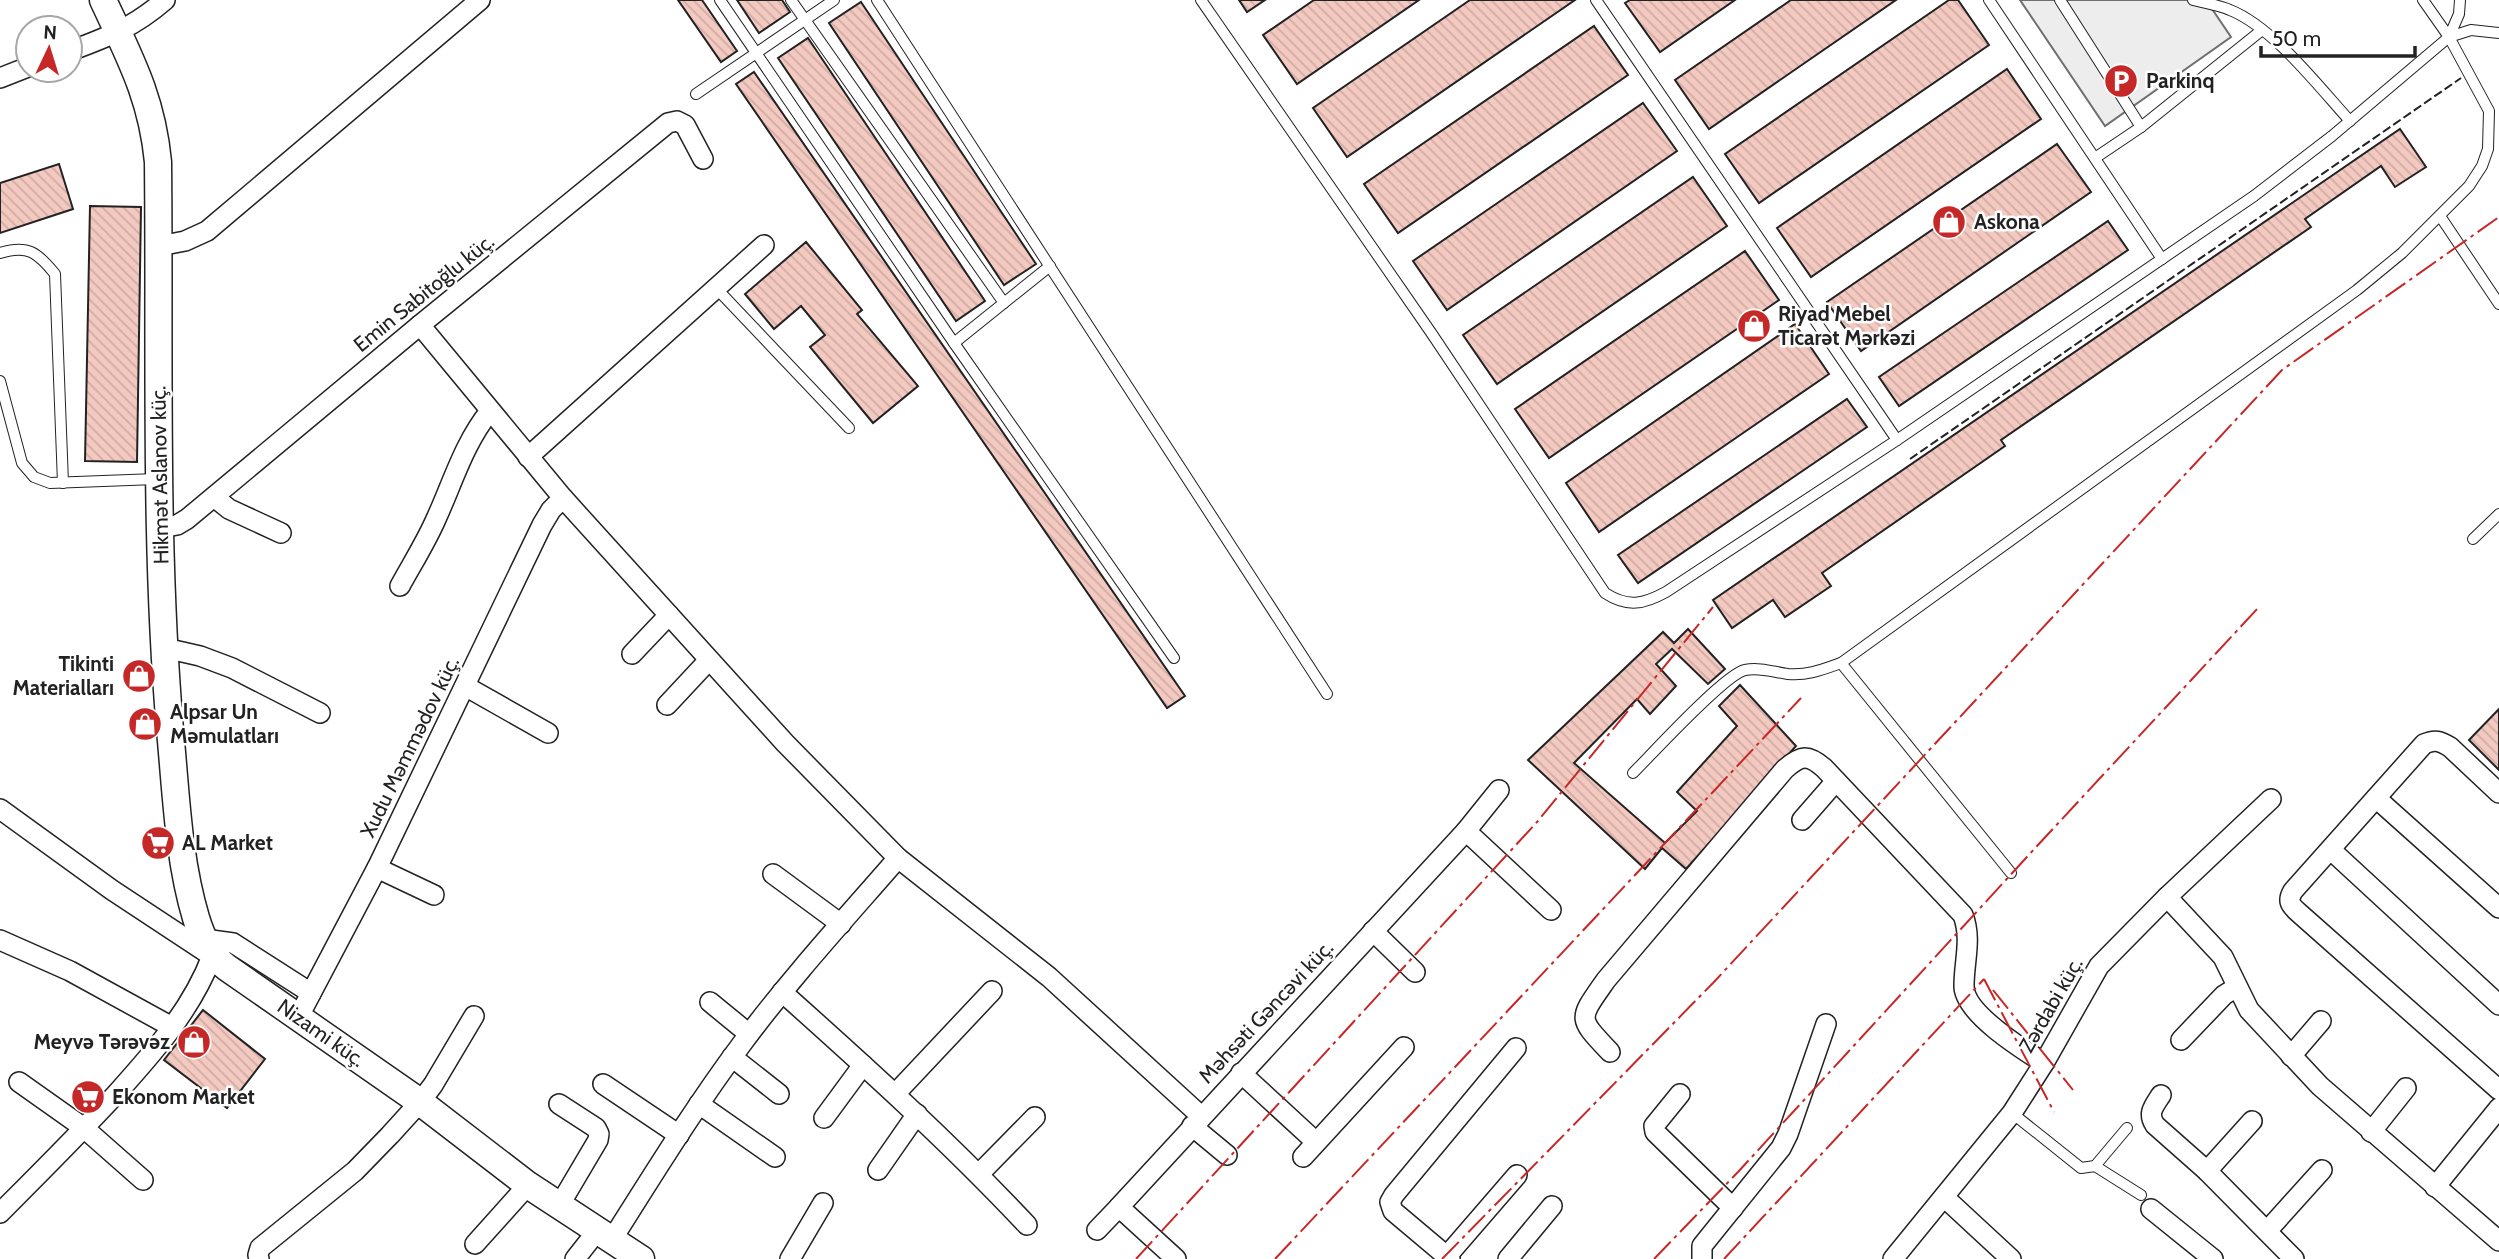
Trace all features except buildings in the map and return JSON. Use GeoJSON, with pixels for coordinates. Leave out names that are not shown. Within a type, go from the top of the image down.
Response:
{"type":"FeatureCollection","features":[{"type":"Feature","properties":{"kind":"street","name":"Hikmət Aslanov küç."},"geometry":{"type":"LineString","coordinates":[[103,0],[146,97],[154,127],[158,162],[159,479],[164,648],[181,841],[190,894],[208,948]]}},
{"type":"Feature","properties":{"kind":"street"},"geometry":{"type":"LineString","coordinates":[[84,46],[118,33],[165,0]]}},
{"type":"Feature","properties":{"kind":"street"},"geometry":{"type":"LineString","coordinates":[[159,246],[185,241],[207,231],[480,0]]}},
{"type":"Feature","properties":{"kind":"street","name":"Emin Sabitoğlu küç."},"geometry":{"type":"LineString","coordinates":[[161,528],[177,525],[187,519],[420,324],[668,123],[677,121],[685,125],[703,159]]}},
{"type":"Feature","properties":{"kind":"street"},"geometry":{"type":"LineString","coordinates":[[528,457],[764,245]]}},
{"type":"Feature","properties":{"kind":"street"},"geometry":{"type":"LineString","coordinates":[[420,324],[563,498],[785,743],[898,858],[1049,977],[1197,1121],[1227,1155]]}},
{"type":"Feature","properties":{"kind":"street"},"geometry":{"type":"LineString","coordinates":[[400,586],[437,518],[466,447],[490,411]]}},
{"type":"Feature","properties":{"kind":"street"},"geometry":{"type":"LineString","coordinates":[[214,497],[229,509],[281,533]]}},
{"type":"Feature","properties":{"kind":"street","name":"Xudu Məmmədov küç."},"geometry":{"type":"LineString","coordinates":[[298,1018],[377,868],[541,525],[563,498]]}},
{"type":"Feature","properties":{"kind":"street"},"geometry":{"type":"LineString","coordinates":[[632,654],[669,615]]}},
{"type":"Feature","properties":{"kind":"street"},"geometry":{"type":"LineString","coordinates":[[164,648],[200,656],[233,668],[320,713]]}},
{"type":"Feature","properties":{"kind":"street"},"geometry":{"type":"LineString","coordinates":[[667,705],[709,660]]}},
{"type":"Feature","properties":{"kind":"street"},"geometry":{"type":"LineString","coordinates":[[465,686],[548,733]]}},
{"type":"Feature","properties":{"kind":"street"},"geometry":{"type":"LineString","coordinates":[[2499,793],[2450,747],[2433,740],[2424,744],[2289,898],[2290,904],[2499,1090]]}},
{"type":"Feature","properties":{"kind":"street"},"geometry":{"type":"LineString","coordinates":[[1610,1052],[1587,1027],[1584,1019],[1588,1005],[1606,980],[1794,761],[1814,758],[1963,915],[1968,944],[1964,994],[1969,1005],[2011,1042],[2045,1063]]}},
{"type":"Feature","properties":{"kind":"street"},"geometry":{"type":"LineString","coordinates":[[1802,820],[1836,781]]}},
{"type":"Feature","properties":{"kind":"street","name":"Məhsəti Gəncəvi küç."},"geometry":{"type":"LineString","coordinates":[[1097,1230],[1466,831],[1499,790]]}},
{"type":"Feature","properties":{"kind":"street","name":"Zərdabi küç."},"geometry":{"type":"LineString","coordinates":[[1896,1258],[2012,1113],[2045,1063],[2099,965],[2271,799]]}},
{"type":"Feature","properties":{"kind":"street"},"geometry":{"type":"LineString","coordinates":[[2376,799],[2499,908]]}},
{"type":"Feature","properties":{"kind":"street","name":"Nizami küç."},"geometry":{"type":"LineString","coordinates":[[0,809],[112,890],[208,948],[298,1018],[421,1102],[528,1185],[641,1259]]}},
{"type":"Feature","properties":{"kind":"street"},"geometry":{"type":"LineString","coordinates":[[1466,831],[1551,910]]}},
{"type":"Feature","properties":{"kind":"street"},"geometry":{"type":"LineString","coordinates":[[2331,850],[2499,1005]]}},
{"type":"Feature","properties":{"kind":"street"},"geometry":{"type":"LineString","coordinates":[[575,1259],[604,1236],[749,1034],[898,858]]}},
{"type":"Feature","properties":{"kind":"street"},"geometry":{"type":"LineString","coordinates":[[377,868],[434,895]]}},
{"type":"Feature","properties":{"kind":"street"},"geometry":{"type":"LineString","coordinates":[[773,873],[841,924]]}},
{"type":"Feature","properties":{"kind":"street"},"geometry":{"type":"LineString","coordinates":[[2167,897],[2223,957],[2249,1010],[2291,1056],[2371,1132],[2499,1241]]}},
{"type":"Feature","properties":{"kind":"street"},"geometry":{"type":"LineString","coordinates":[[1373,931],[1415,972]]}},
{"type":"Feature","properties":{"kind":"street"},"geometry":{"type":"LineString","coordinates":[[0,940],[70,971],[172,1027]]}},
{"type":"Feature","properties":{"kind":"street"},"geometry":{"type":"LineString","coordinates":[[0,1213],[143,1064],[172,1027],[205,975],[208,948],[233,943],[311,993]]}},
{"type":"Feature","properties":{"kind":"street"},"geometry":{"type":"LineString","coordinates":[[2181,1040],[2224,995],[2236,987]]}},
{"type":"Feature","properties":{"kind":"street"},"geometry":{"type":"LineString","coordinates":[[896,1093],[992,991]]}},
{"type":"Feature","properties":{"kind":"street"},"geometry":{"type":"LineString","coordinates":[[782,992],[896,1093],[1027,1225]]}},
{"type":"Feature","properties":{"kind":"street"},"geometry":{"type":"LineString","coordinates":[[710,1002],[749,1034]]}},
{"type":"Feature","properties":{"kind":"street"},"geometry":{"type":"LineString","coordinates":[[259,1259],[260,1248],[355,1171],[421,1102],[474,1016]]}},
{"type":"Feature","properties":{"kind":"street"},"geometry":{"type":"LineString","coordinates":[[2291,1056],[2321,1021]]}},
{"type":"Feature","properties":{"kind":"street"},"geometry":{"type":"LineString","coordinates":[[1702,1259],[1702,1246],[1781,1148],[1826,1024]]}},
{"type":"Feature","properties":{"kind":"street"},"geometry":{"type":"LineString","coordinates":[[1241,1073],[1309,1149],[1404,1047]]}},
{"type":"Feature","properties":{"kind":"street"},"geometry":{"type":"LineString","coordinates":[[1516,1048],[1390,1202],[1393,1211],[1448,1257],[1517,1175]]}},
{"type":"Feature","properties":{"kind":"street"},"geometry":{"type":"LineString","coordinates":[[732,1057],[779,1094]]}},
{"type":"Feature","properties":{"kind":"street"},"geometry":{"type":"LineString","coordinates":[[824,1118],[863,1065]]}},
{"type":"Feature","properties":{"kind":"street"},"geometry":{"type":"LineString","coordinates":[[19,1082],[84,1128],[143,1180]]}},
{"type":"Feature","properties":{"kind":"street"},"geometry":{"type":"LineString","coordinates":[[603,1084],[679,1135]]}},
{"type":"Feature","properties":{"kind":"street"},"geometry":{"type":"LineString","coordinates":[[2371,1132],[2406,1088]]}},
{"type":"Feature","properties":{"kind":"street"},"geometry":{"type":"LineString","coordinates":[[1680,1094],[1657,1121],[1655,1132],[1733,1208]]}},
{"type":"Feature","properties":{"kind":"street"},"geometry":{"type":"LineString","coordinates":[[2161,1095],[2151,1110],[2155,1125],[2207,1171],[2294,1259]]}},
{"type":"Feature","properties":{"kind":"street"},"geometry":{"type":"LineString","coordinates":[[559,1104],[596,1128],[599,1134],[559,1206]]}},
{"type":"Feature","properties":{"kind":"street"},"geometry":{"type":"LineString","coordinates":[[699,1104],[775,1157]]}},
{"type":"Feature","properties":{"kind":"street"},"geometry":{"type":"LineString","coordinates":[[2435,1186],[2499,1108]]}},
{"type":"Feature","properties":{"kind":"street"},"geometry":{"type":"LineString","coordinates":[[878,1170],[917,1114]]}},
{"type":"Feature","properties":{"kind":"street"},"geometry":{"type":"LineString","coordinates":[[979,1174],[1035,1117]]}},
{"type":"Feature","properties":{"kind":"street"},"geometry":{"type":"LineString","coordinates":[[2207,1171],[2252,1121]]}},
{"type":"Feature","properties":{"kind":"street"},"geometry":{"type":"LineString","coordinates":[[2267,1231],[2322,1170]]}},
{"type":"Feature","properties":{"kind":"street"},"geometry":{"type":"LineString","coordinates":[[475,1244],[528,1185]]}},
{"type":"Feature","properties":{"kind":"street"},"geometry":{"type":"LineString","coordinates":[[1944,1197],[2011,1259]]}},
{"type":"Feature","properties":{"kind":"street"},"geometry":{"type":"LineString","coordinates":[[2146,1202],[2213,1259]]}},
{"type":"Feature","properties":{"kind":"street"},"geometry":{"type":"LineString","coordinates":[[790,1259],[823,1203]]}},
{"type":"Feature","properties":{"kind":"street"},"geometry":{"type":"LineString","coordinates":[[1508,1259],[1552,1206]]}},
{"type":"Feature","properties":{"kind":"street"},"geometry":{"type":"LineString","coordinates":[[1119,1207],[1176,1259]]}},
{"type":"Feature","properties":{"kind":"lane"},"geometry":{"type":"LineString","coordinates":[[720,0],[954,343],[1174,658]]}},
{"type":"Feature","properties":{"kind":"lane"},"geometry":{"type":"LineString","coordinates":[[791,0],[1004,303]]}},
{"type":"Feature","properties":{"kind":"lane"},"geometry":{"type":"LineString","coordinates":[[696,94],[834,0]]}},
{"type":"Feature","properties":{"kind":"lane"},"geometry":{"type":"LineString","coordinates":[[877,0],[1327,694]]}},
{"type":"Feature","properties":{"kind":"lane"},"geometry":{"type":"LineString","coordinates":[[1201,0],[1432,334],[1605,593],[1617,601],[1632,604],[1648,602],[1667,592],[1897,440],[2254,196],[2350,121],[2449,37],[2471,30],[2499,33]]}},
{"type":"Feature","properties":{"kind":"lane"},"geometry":{"type":"LineString","coordinates":[[1596,0],[1897,440]]}},
{"type":"Feature","properties":{"kind":"lane"},"geometry":{"type":"LineString","coordinates":[[1989,0],[2162,259]]}},
{"type":"Feature","properties":{"kind":"lane"},"geometry":{"type":"LineString","coordinates":[[2060,0],[2141,127]]}},
{"type":"Feature","properties":{"kind":"lane"},"geometry":{"type":"LineString","coordinates":[[2193,0],[2231,10],[2263,30],[2286,51],[2350,121]]}},
{"type":"Feature","properties":{"kind":"lane"},"geometry":{"type":"LineString","coordinates":[[1633,773],[1723,684],[1743,670],[1814,673],[1841,663],[2357,290],[2402,253],[2440,216],[2469,186],[2482,166],[2488,149],[2489,111],[2449,37],[2423,0]]}},
{"type":"Feature","properties":{"kind":"lane"},"geometry":{"type":"LineString","coordinates":[[2449,37],[2459,14],[2460,0]]}},
{"type":"Feature","properties":{"kind":"lane"},"geometry":{"type":"LineString","coordinates":[[2095,158],[2141,127],[2263,30]]}},
{"type":"Feature","properties":{"kind":"lane"},"geometry":{"type":"LineString","coordinates":[[2440,216],[2499,304]]}},
{"type":"Feature","properties":{"kind":"lane"},"geometry":{"type":"LineString","coordinates":[[0,253],[25,250],[39,255],[55,274],[63,483]]}},
{"type":"Feature","properties":{"kind":"lane"},"geometry":{"type":"LineString","coordinates":[[954,343],[1050,266]]}},
{"type":"Feature","properties":{"kind":"lane"},"geometry":{"type":"LineString","coordinates":[[716,288],[849,428]]}},
{"type":"Feature","properties":{"kind":"lane"},"geometry":{"type":"LineString","coordinates":[[0,381],[22,463],[34,477],[50,483],[159,479]]}},
{"type":"Feature","properties":{"kind":"lane"},"geometry":{"type":"LineString","coordinates":[[2473,539],[2499,514]]}},
{"type":"Feature","properties":{"kind":"lane"},"geometry":{"type":"LineString","coordinates":[[1841,663],[2011,873]]}},
{"type":"Feature","properties":{"kind":"lane"},"geometry":{"type":"LineString","coordinates":[[2012,1113],[2081,1168],[2095,1166],[2127,1128]]}},
{"type":"Feature","properties":{"kind":"lane"},"geometry":{"type":"LineString","coordinates":[[2095,1166],[2146,1202]]}},
{"type":"Feature","properties":{"kind":"shaded area","name":"Parkinq"},"geometry":{"type":"Polygon","coordinates":[[[2020,0],[2206,0],[2231,37],[2105,126],[2020,0]]]}},
{"type":"Feature","properties":{"kind":"fence"},"geometry":{"type":"LineString","coordinates":[[1910,459],[2461,78]]}},
{"type":"Feature","properties":{"kind":"power"},"geometry":{"type":"LineString","coordinates":[[1442,1259],[1713,983],[2282,370],[2499,217]]}},
{"type":"Feature","properties":{"kind":"power"},"geometry":{"type":"LineString","coordinates":[[1136,1259],[1537,822],[1713,607]]}},
{"type":"Feature","properties":{"kind":"power"},"geometry":{"type":"LineString","coordinates":[[1654,1259],[1738,1172],[2259,607]]}},
{"type":"Feature","properties":{"kind":"power"},"geometry":{"type":"LineString","coordinates":[[1275,1259],[1801,698]]}},
{"type":"Feature","properties":{"kind":"power"},"geometry":{"type":"LineString","coordinates":[[1984,979],[2054,1112]]}},
{"type":"Feature","properties":{"kind":"power"},"geometry":{"type":"LineString","coordinates":[[1724,1259],[1984,979]]}},
{"type":"Feature","properties":{"kind":"power"},"geometry":{"type":"LineString","coordinates":[[1993,990],[2073,1090]]}},
{"type":"Feature","properties":{"kind":"place","name":"Parkinq"},"geometry":{"type":"Point","coordinates":[2121,81]}},
{"type":"Feature","properties":{"kind":"place","name":"Askona"},"geometry":{"type":"Point","coordinates":[1949,222]}},
{"type":"Feature","properties":{"kind":"place","name":"Riyad Mebel Ticarət Mərkəzi"},"geometry":{"type":"Point","coordinates":[1754,326]}},
{"type":"Feature","properties":{"kind":"place","name":"Tikinti Materialları"},"geometry":{"type":"Point","coordinates":[139,676]}},
{"type":"Feature","properties":{"kind":"place","name":"Alpsar Un Məmulatları"},"geometry":{"type":"Point","coordinates":[145,724]}},
{"type":"Feature","properties":{"kind":"place","name":"AL Market"},"geometry":{"type":"Point","coordinates":[158,843]}},
{"type":"Feature","properties":{"kind":"place","name":"Meyvə Tərəvəz"},"geometry":{"type":"Point","coordinates":[194,1042]}},
{"type":"Feature","properties":{"kind":"place","name":"Ekonom Market"},"geometry":{"type":"Point","coordinates":[88,1097]}}]}
